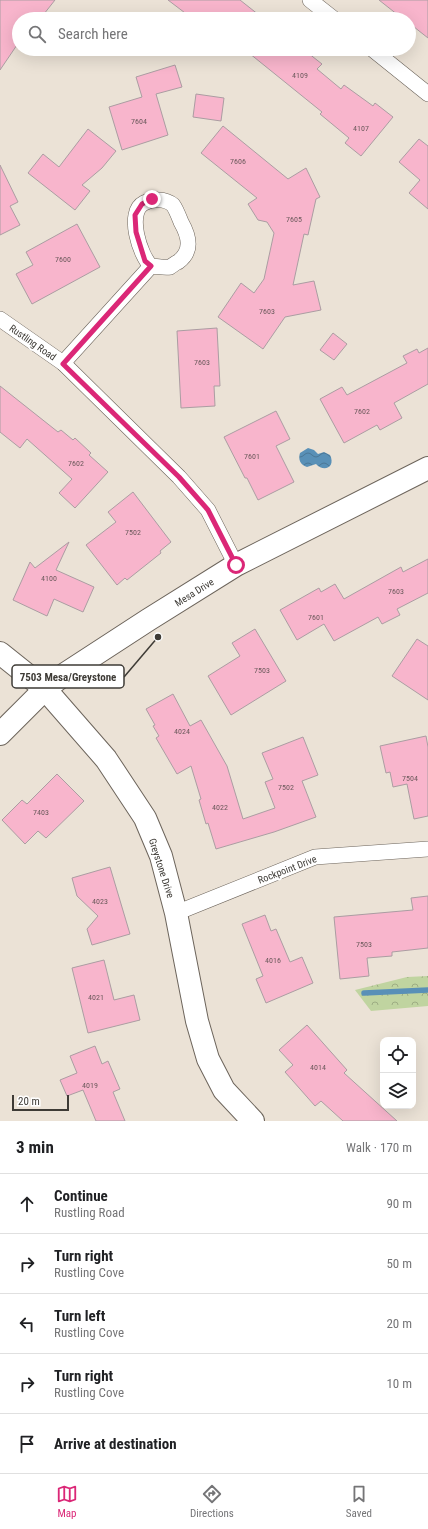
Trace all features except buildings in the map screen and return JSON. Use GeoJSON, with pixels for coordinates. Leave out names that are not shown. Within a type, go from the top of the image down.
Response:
{"type":"FeatureCollection","features":[{"type":"Feature","properties":{"kind":"street"},"geometry":{"type":"LineString","coordinates":[[310,0],[325,12]]}},
{"type":"Feature","properties":{"kind":"street"},"geometry":{"type":"LineString","coordinates":[[381,56],[428,94]]}},
{"type":"Feature","properties":{"kind":"street"},"geometry":{"type":"LineString","coordinates":[[63,364],[151,266],[171,266],[183,258],[189,246],[186,232],[173,205],[165,201],[152,199],[142,204],[135,215],[136,232],[145,261],[151,266]]}},
{"type":"Feature","properties":{"kind":"street","name":"Rustling Road"},"geometry":{"type":"LineString","coordinates":[[0,319],[63,364],[179,477],[208,510],[236,565]]}},
{"type":"Feature","properties":{"kind":"street","name":"Mesa Drive"},"geometry":{"type":"LineString","coordinates":[[0,734],[45,689],[65,674],[236,565],[428,468]]}},
{"type":"Feature","properties":{"kind":"street","name":"Greystone Drive"},"geometry":{"type":"LineString","coordinates":[[0,653],[45,689],[106,759],[145,818],[161,856],[176,913],[197,1021],[208,1059],[224,1090],[253,1121]]}},
{"type":"Feature","properties":{"kind":"street","name":"Rockpoint Drive"},"geometry":{"type":"LineString","coordinates":[[176,913],[315,857],[428,849]]}},
{"type":"Feature","properties":{"kind":"green space"},"geometry":{"type":"Polygon","coordinates":[[[428,976],[428,1006],[371,1011],[355,990],[407,977],[428,976]]]}},
{"type":"Feature","properties":{"kind":"water"},"geometry":{"type":"Polygon","coordinates":[[[308,448],[314,450],[318,454],[324,452],[330,455],[330,465],[326,468],[322,468],[316,464],[307,467],[303,465],[299,460],[300,453],[308,448]]]}},
{"type":"Feature","properties":{"kind":"waterway"},"geometry":{"type":"LineString","coordinates":[[364,993],[428,990]]}},
{"type":"Feature","properties":{"kind":"place","name":"7503 Mesa/Greystone"},"geometry":{"type":"Point","coordinates":[158,637]}},
{"type":"Feature","properties":{"kind":"route"},"geometry":{"type":"LineString","coordinates":[[152,199],[142,204],[135,215],[136,232],[145,261],[151,266],[63,364],[179,477],[208,510],[236,565]]}}]}
